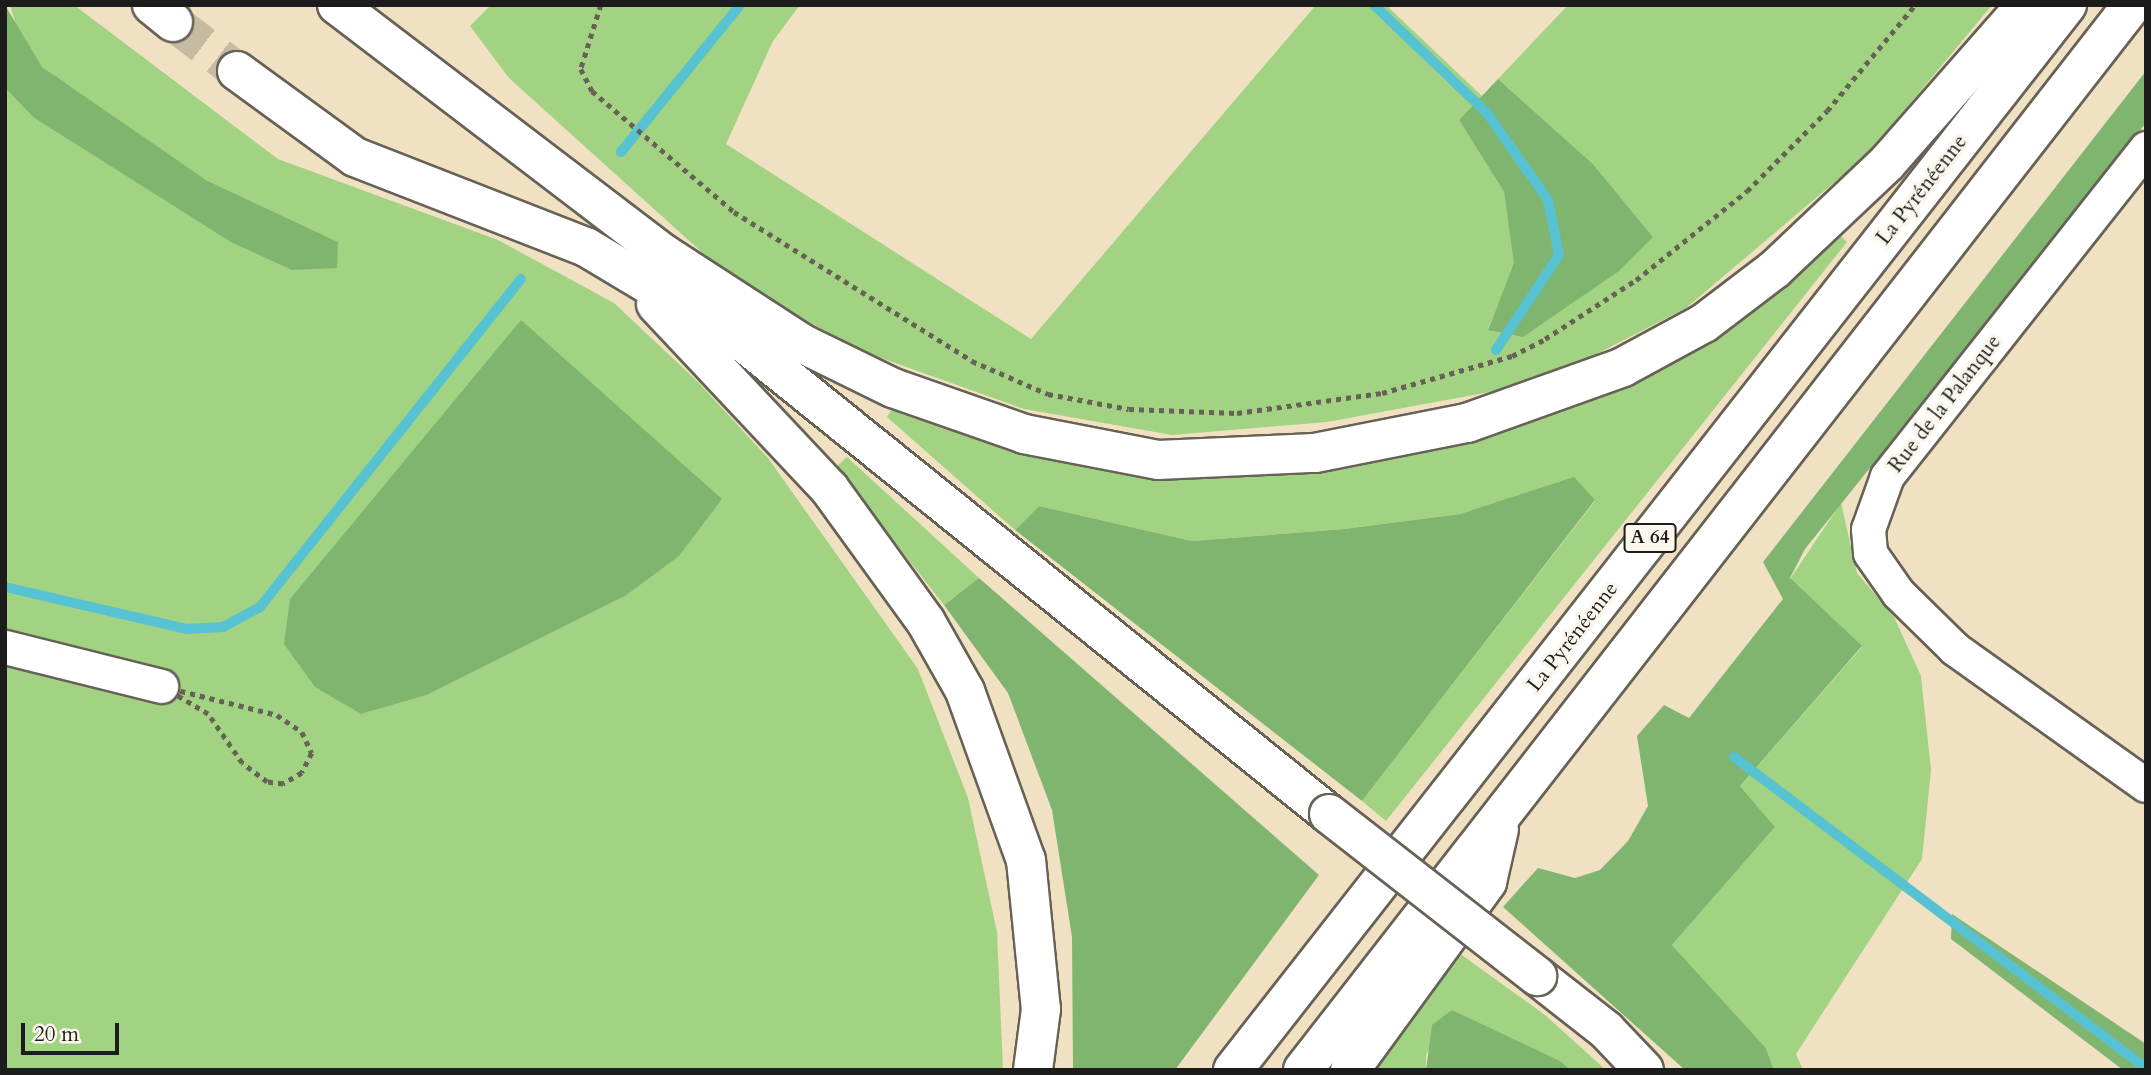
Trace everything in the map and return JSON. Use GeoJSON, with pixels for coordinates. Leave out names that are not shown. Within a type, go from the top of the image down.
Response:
{"type":"FeatureCollection","features":[{"type":"Feature","properties":{"kind":"highway"},"geometry":{"type":"LineString","coordinates":[[337,5],[664,254],[801,343],[893,388],[1024,434],[1158,460],[1315,453],[1467,423],[1623,367],[1704,323],[1775,269],[1887,163],[2026,5]]}},
{"type":"Feature","properties":{"kind":"highway","name":"La Pyrénéenne"},"geometry":{"type":"LineString","coordinates":[[1233,1070],[2067,5]]}},
{"type":"Feature","properties":{"kind":"highway","name":"A 64"},"geometry":{"type":"LineString","coordinates":[[1303,1070],[2132,5]]}},
{"type":"Feature","properties":{"kind":"highway"},"geometry":{"type":"LineString","coordinates":[[237,71],[355,157],[514,214],[586,247],[628,275],[738,338],[1329,814],[1606,1030],[1644,1070]]}},
{"type":"Feature","properties":{"kind":"highway"},"geometry":{"type":"LineString","coordinates":[[664,254],[738,338]]}},
{"type":"Feature","properties":{"kind":"highway"},"geometry":{"type":"LineString","coordinates":[[628,275],[829,488],[926,622],[965,691],[1026,860],[1041,1009],[1033,1070]]}},
{"type":"Feature","properties":{"kind":"highway"},"geometry":{"type":"LineString","coordinates":[[1350,1070],[1487,881],[1502,816]]}},
{"type":"Feature","properties":{"kind":"street","name":"Rue de la Palanque"},"geometry":{"type":"LineString","coordinates":[[2146,148],[1887,476],[1868,528],[1870,553],[1898,593],[1955,649],[2146,785]]}},
{"type":"Feature","properties":{"kind":"street"},"geometry":{"type":"LineString","coordinates":[[5,647],[161,686]]}},
{"type":"Feature","properties":{"kind":"path"},"geometry":{"type":"LineString","coordinates":[[601,5],[581,69],[592,91],[734,212],[972,361],[1048,394],[1129,409],[1237,413],[1382,393],[1511,356],[1545,339],[1636,280],[1746,191],[1827,111],[1915,5]]}},
{"type":"Feature","properties":{"kind":"path"},"geometry":{"type":"LineString","coordinates":[[161,686],[277,715],[302,732],[312,753],[302,773],[283,784],[267,782],[242,763],[208,714],[161,686]]}},
{"type":"Feature","properties":{"kind":"green space"},"geometry":{"type":"Polygon","coordinates":[[[5,5],[42,67],[206,180],[338,242],[337,268],[292,270],[231,242],[33,117],[5,88],[5,5]]]}},
{"type":"Feature","properties":{"kind":"green space"},"geometry":{"type":"Polygon","coordinates":[[[10,5],[74,5],[278,159],[498,240],[614,303],[698,382],[768,458],[918,669],[968,798],[997,932],[1003,1070],[5,1070],[5,88],[33,117],[338,242],[206,180],[99,110],[42,67],[19,35],[10,5]],[[625,596],[361,714],[427,695],[625,596]]]}},
{"type":"Feature","properties":{"kind":"green space"},"geometry":{"type":"Polygon","coordinates":[[[491,5],[800,5],[773,41],[726,144],[1031,339],[1316,5],[1386,5],[1482,96],[1459,120],[1504,192],[1515,263],[1488,329],[1653,237],[1593,164],[1498,79],[1568,5],[1992,5],[1869,153],[1686,308],[1581,362],[1495,391],[1327,422],[1172,435],[1024,409],[867,353],[737,284],[509,78],[470,26],[491,5]]]}},
{"type":"Feature","properties":{"kind":"green space"},"geometry":{"type":"Polygon","coordinates":[[[2146,71],[2146,123],[1805,549],[1790,578],[1862,646],[1740,786],[1775,827],[1672,945],[1766,1048],[1774,1070],[1685,1070],[1503,907],[1538,868],[1575,878],[1600,870],[1628,841],[1648,806],[1637,736],[1664,705],[1689,718],[1783,599],[1763,562],[2146,71]]]}},
{"type":"Feature","properties":{"kind":"green space"},"geometry":{"type":"Polygon","coordinates":[[[1498,79],[1593,164],[1653,237],[1619,271],[1523,337],[1488,330],[1514,263],[1504,192],[1459,120],[1498,79]]]}},
{"type":"Feature","properties":{"kind":"green space"},"geometry":{"type":"Polygon","coordinates":[[[1841,236],[1847,242],[1386,821],[1362,801],[1595,501],[1574,478],[1460,514],[1344,529],[1192,541],[1039,506],[1015,530],[887,417],[894,406],[1327,464],[1745,309],[1841,236]]]}},
{"type":"Feature","properties":{"kind":"green space"},"geometry":{"type":"Polygon","coordinates":[[[521,320],[722,499],[679,556],[625,596],[427,695],[361,714],[315,687],[284,644],[290,599],[521,320]]]}},
{"type":"Feature","properties":{"kind":"green space"},"geometry":{"type":"Polygon","coordinates":[[[847,457],[979,578],[944,605],[836,467],[847,457]]]}},
{"type":"Feature","properties":{"kind":"green space"},"geometry":{"type":"Polygon","coordinates":[[[1574,477],[1595,500],[1362,801],[1015,530],[1039,506],[1192,541],[1344,529],[1460,514],[1574,477]]]}},
{"type":"Feature","properties":{"kind":"green space"},"geometry":{"type":"Polygon","coordinates":[[[1841,503],[1857,573],[1894,617],[1921,676],[1931,770],[1922,859],[1796,1054],[1803,1070],[1774,1070],[1766,1048],[1672,945],[1775,827],[1740,786],[1862,647],[1790,579],[1841,503]]]}},
{"type":"Feature","properties":{"kind":"green space"},"geometry":{"type":"Polygon","coordinates":[[[979,578],[1319,875],[1175,1070],[1073,1070],[1072,937],[1052,810],[1008,693],[944,605],[979,578]]]}},
{"type":"Feature","properties":{"kind":"green space"},"geometry":{"type":"Polygon","coordinates":[[[1952,914],[2146,1044],[2146,1070],[2123,1070],[1951,939],[1952,914]]]}},
{"type":"Feature","properties":{"kind":"green space"},"geometry":{"type":"Polygon","coordinates":[[[1459,953],[1545,1015],[1606,1070],[1571,1070],[1452,1010],[1426,1055],[1426,1070],[1367,1070],[1459,953]]]}},
{"type":"Feature","properties":{"kind":"green space"},"geometry":{"type":"Polygon","coordinates":[[[1452,1010],[1560,1061],[1571,1070],[1426,1070],[1432,1025],[1452,1010]]]}},
{"type":"Feature","properties":{"kind":"waterway"},"geometry":{"type":"LineString","coordinates":[[621,152],[740,5]]}},
{"type":"Feature","properties":{"kind":"waterway"},"geometry":{"type":"LineString","coordinates":[[1374,5],[1487,113],[1548,200],[1559,255],[1496,350]]}},
{"type":"Feature","properties":{"kind":"waterway"},"geometry":{"type":"LineString","coordinates":[[5,587],[187,629],[223,627],[260,607],[521,279]]}},
{"type":"Feature","properties":{"kind":"waterway"},"geometry":{"type":"LineString","coordinates":[[1734,757],[2146,1068]]}},
{"type":"Feature","properties":{"kind":"tunnel"},"geometry":{"type":"LineString","coordinates":[[173,22],[237,71]]}}]}
